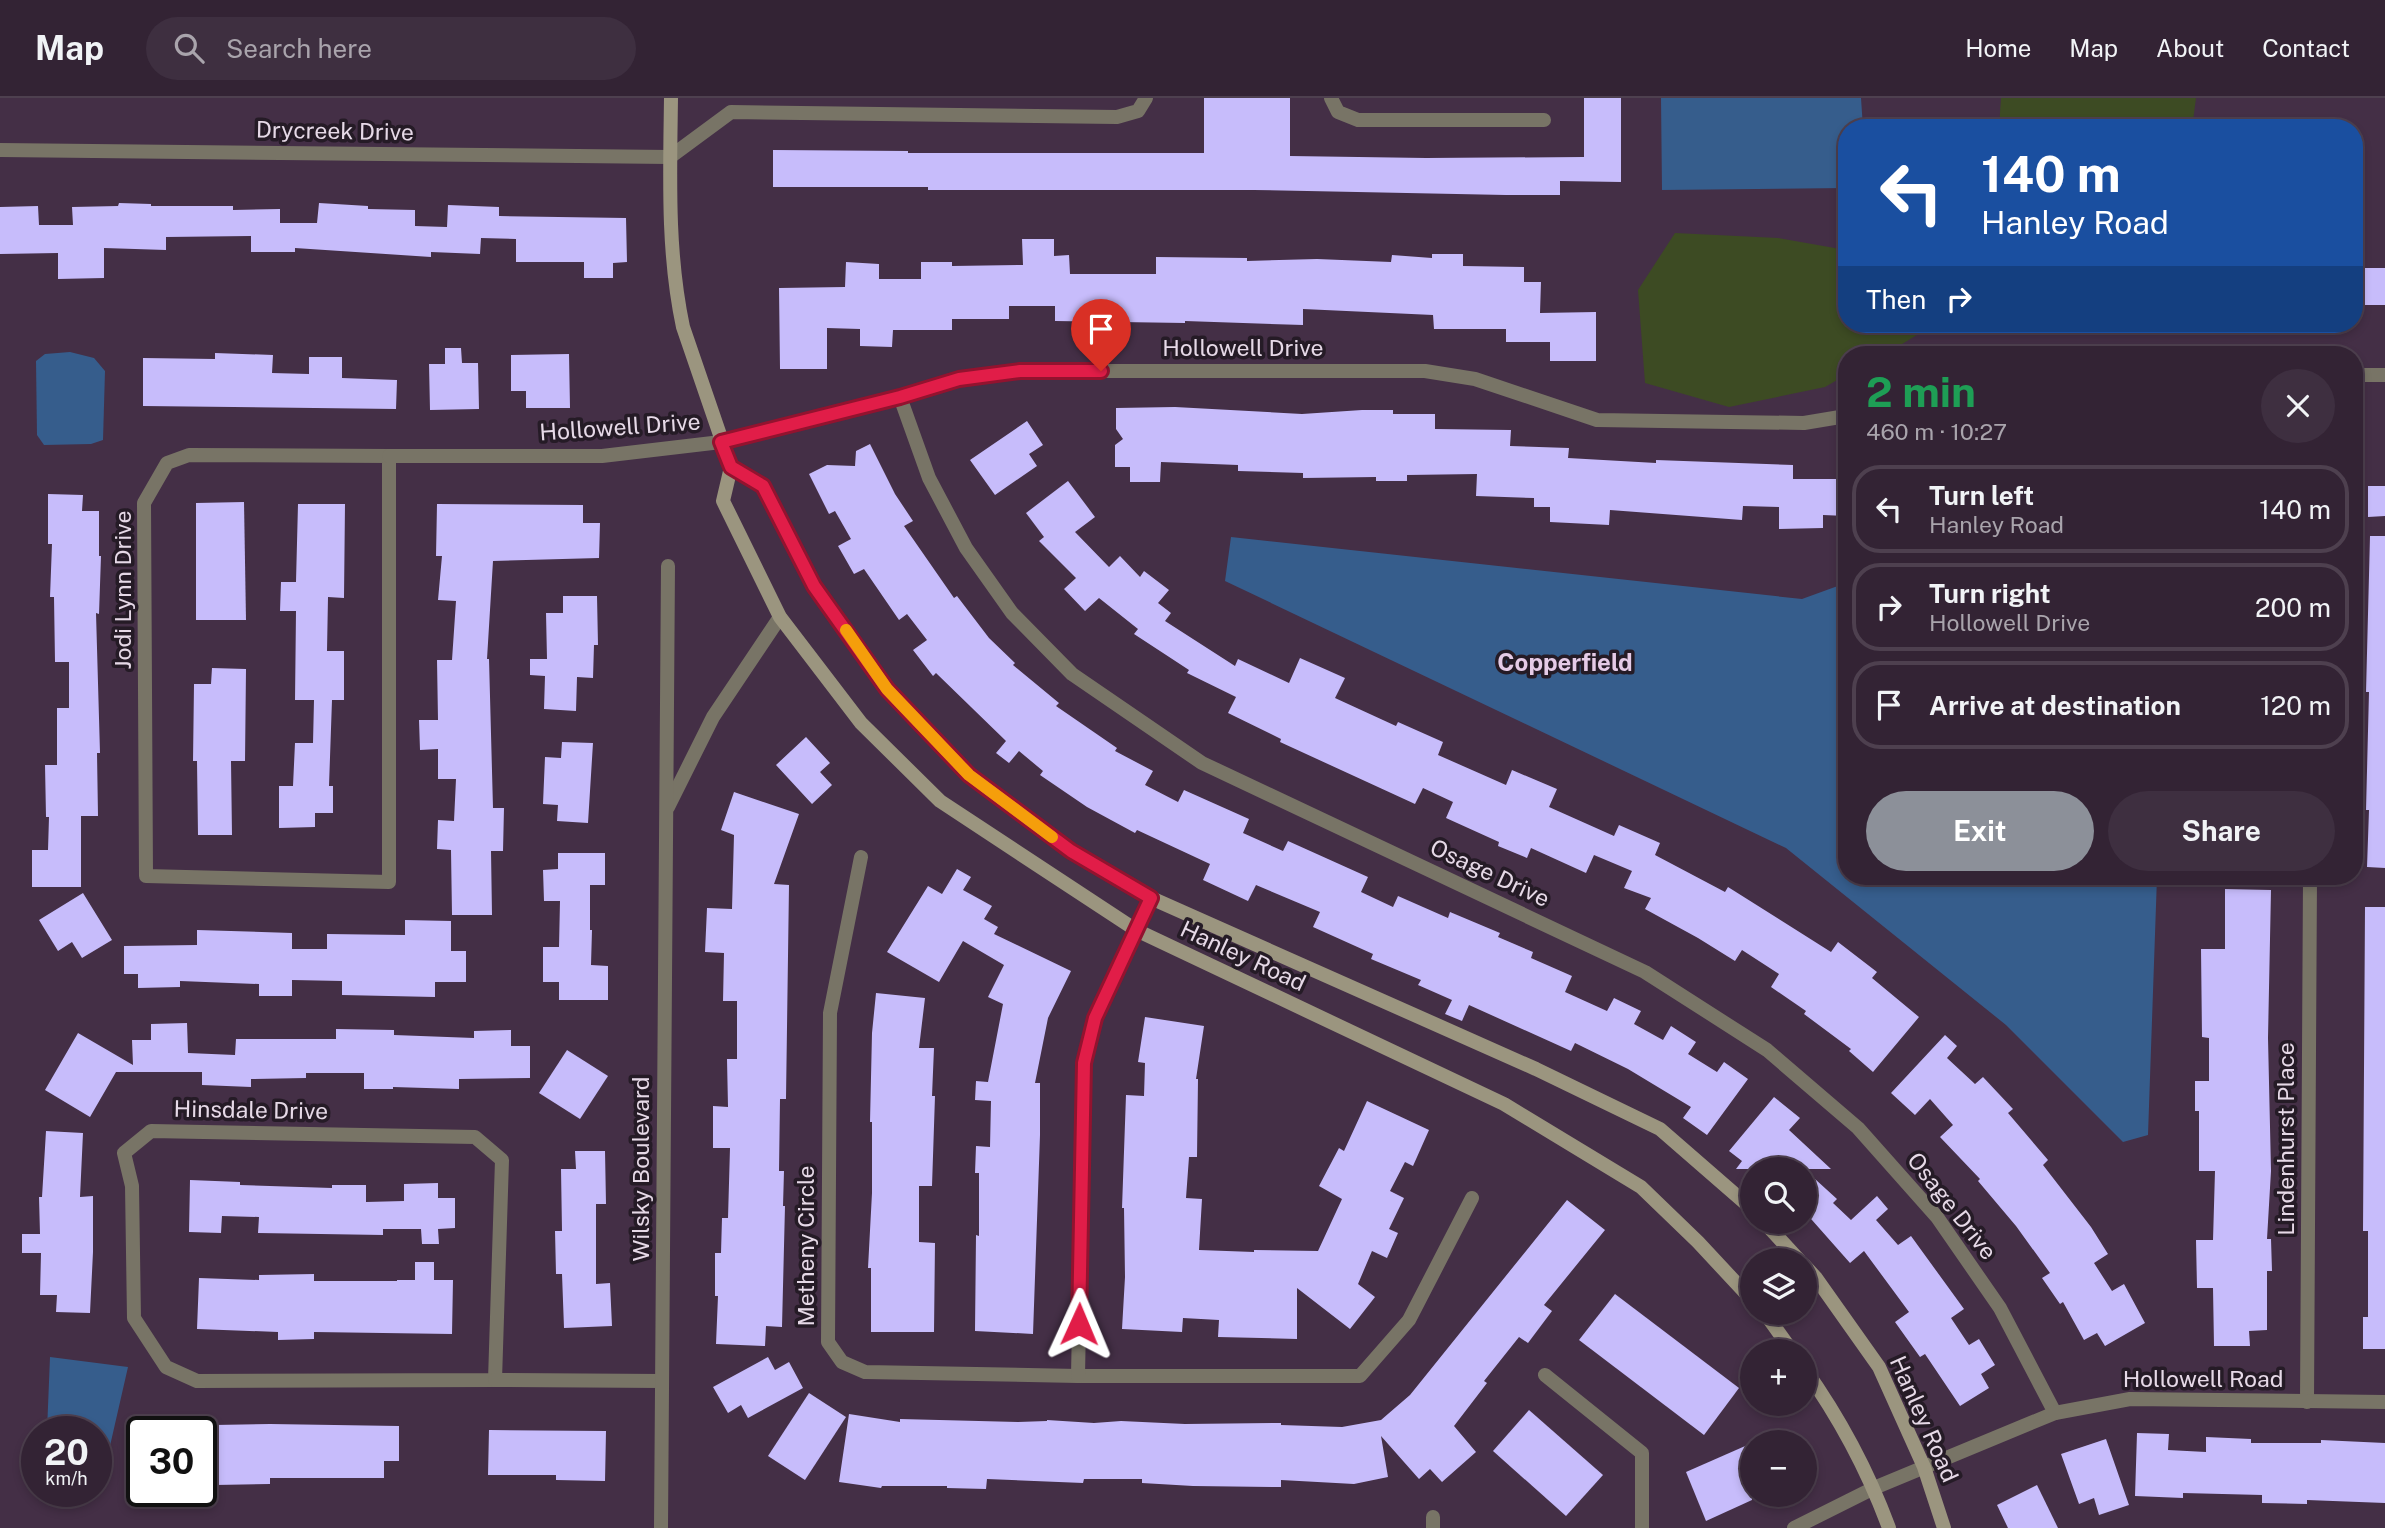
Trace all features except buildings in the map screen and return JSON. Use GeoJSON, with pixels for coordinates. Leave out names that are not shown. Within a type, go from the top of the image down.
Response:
{"type":"FeatureCollection","features":[{"type":"Feature","properties":{"kind":"main road"},"geometry":{"type":"LineString","coordinates":[[671,98],[671,237],[678,303],[683,327],[731,467]]}},
{"type":"Feature","properties":{"kind":"main road","name":"Hanley Road"},"geometry":{"type":"LineString","coordinates":[[1740,1199],[1660,1129],[1536,1069],[1151,898],[1071,851],[969,775],[887,689],[814,586],[763,486],[731,467],[723,501],[780,617],[861,723],[940,801],[1136,930],[1504,1104],[1640,1187],[1698,1241],[1740,1287]]}},
{"type":"Feature","properties":{"kind":"main road"},"geometry":{"type":"LineString","coordinates":[[1775,1234],[1788,1248]]}},
{"type":"Feature","properties":{"kind":"main road","name":"Hanley Road"},"geometry":{"type":"LineString","coordinates":[[1817,1280],[1879,1367],[1924,1467],[1944,1528]]}},
{"type":"Feature","properties":{"kind":"main road"},"geometry":{"type":"LineString","coordinates":[[1817,1386],[1874,1488],[1889,1528]]}},
{"type":"Feature","properties":{"kind":"street"},"geometry":{"type":"LineString","coordinates":[[670,157],[731,112],[852,105],[1117,117],[1138,111],[1146,98]]}},
{"type":"Feature","properties":{"kind":"street"},"geometry":{"type":"LineString","coordinates":[[1331,98],[1338,112],[1358,120],[1544,120]]}},
{"type":"Feature","properties":{"kind":"street","name":"Drycreek Drive"},"geometry":{"type":"LineString","coordinates":[[0,150],[670,157]]}},
{"type":"Feature","properties":{"kind":"street","name":"Hollowell Drive"},"geometry":{"type":"LineString","coordinates":[[389,456],[602,456],[721,442],[900,397],[959,379],[1020,371],[1425,371],[1475,379],[1597,420],[1804,423],[1838,417]]}},
{"type":"Feature","properties":{"kind":"street"},"geometry":{"type":"LineString","coordinates":[[2363,375],[2385,375]]}},
{"type":"Feature","properties":{"kind":"street","name":"Osage Drive"},"geometry":{"type":"LineString","coordinates":[[900,397],[929,478],[966,548],[1012,612],[1072,674],[1202,762],[1645,972],[1767,1050],[1858,1128],[1937,1217],[2000,1308],[2055,1413]]}},
{"type":"Feature","properties":{"kind":"street","name":"Jodi Lynn Drive"},"geometry":{"type":"LineString","coordinates":[[189,455],[389,456],[389,882],[146,876],[144,503],[167,463],[189,455]]}},
{"type":"Feature","properties":{"kind":"street","name":"Wilsky Boulevard"},"geometry":{"type":"LineString","coordinates":[[661,1528],[668,566]]}},
{"type":"Feature","properties":{"kind":"street","name":"Wilsky Boulevard"},"geometry":{"type":"LineString","coordinates":[[666,811],[713,717],[780,617]]}},
{"type":"Feature","properties":{"kind":"street","name":"Metheny Circle"},"geometry":{"type":"LineString","coordinates":[[861,858],[830,1013],[828,1342],[842,1362],[865,1372],[1078,1376],[1360,1376],[1409,1320],[1472,1198]]}},
{"type":"Feature","properties":{"kind":"street","name":"Lindenhurst Place"},"geometry":{"type":"LineString","coordinates":[[2307,1402],[2310,885]]}},
{"type":"Feature","properties":{"kind":"street"},"geometry":{"type":"LineString","coordinates":[[1078,1376],[1084,1063],[1095,1018],[1151,898]]}},
{"type":"Feature","properties":{"kind":"street","name":"Hinsdale Drive"},"geometry":{"type":"LineString","coordinates":[[495,1380],[502,1160],[475,1137],[151,1130],[124,1153],[132,1186],[134,1318],[166,1367],[197,1381],[662,1381]]}},
{"type":"Feature","properties":{"kind":"street"},"geometry":{"type":"LineString","coordinates":[[1545,1375],[1642,1453],[1642,1528]]}},
{"type":"Feature","properties":{"kind":"street","name":"Hollowell Road"},"geometry":{"type":"LineString","coordinates":[[1794,1528],[1874,1488],[2055,1413],[2130,1399],[2385,1402]]}},
{"type":"Feature","properties":{"kind":"green space"},"geometry":{"type":"Polygon","coordinates":[[[2001,98],[2196,98],[2193,119],[2000,119],[2001,98]]]}},
{"type":"Feature","properties":{"kind":"green space"},"geometry":{"type":"Polygon","coordinates":[[[1675,233],[1778,238],[1838,249],[1838,333],[1920,333],[1899,346],[1838,346],[1838,380],[1825,387],[1729,407],[1645,383],[1638,290],[1675,233]]]}},
{"type":"Feature","properties":{"kind":"water"},"geometry":{"type":"Polygon","coordinates":[[[1661,98],[1861,98],[1862,119],[1838,119],[1838,188],[1662,190],[1661,98]]]}},
{"type":"Feature","properties":{"kind":"water"},"geometry":{"type":"Polygon","coordinates":[[[70,352],[94,358],[105,371],[103,440],[91,444],[44,445],[37,435],[36,361],[45,354],[70,352]]]}},
{"type":"Feature","properties":{"kind":"water"},"geometry":{"type":"Polygon","coordinates":[[[1231,537],[1802,599],[1838,586],[1838,885],[2157,885],[2148,1135],[2123,1142],[2006,1025],[1786,848],[1225,581],[1231,537]]]}},
{"type":"Feature","properties":{"kind":"water"},"geometry":{"type":"Polygon","coordinates":[[[50,1357],[128,1367],[112,1437],[112,1416],[48,1416],[50,1357]]]}},
{"type":"Feature","properties":{"kind":"slow traffic"},"geometry":{"type":"LineString","coordinates":[[846,630],[887,689],[969,775],[1052,837]]}},
{"type":"Feature","properties":{"kind":"district","name":"Copperfield"},"geometry":{"type":"Point","coordinates":[1565,663]}},
{"type":"Feature","properties":{"kind":"route"},"geometry":{"type":"LineString","coordinates":[[1079,1324],[1084,1063],[1095,1018],[1151,898],[1071,851],[969,775],[887,689],[814,586],[763,486],[731,467],[721,442],[900,397],[959,379],[1020,371],[1101,371]]}}]}
